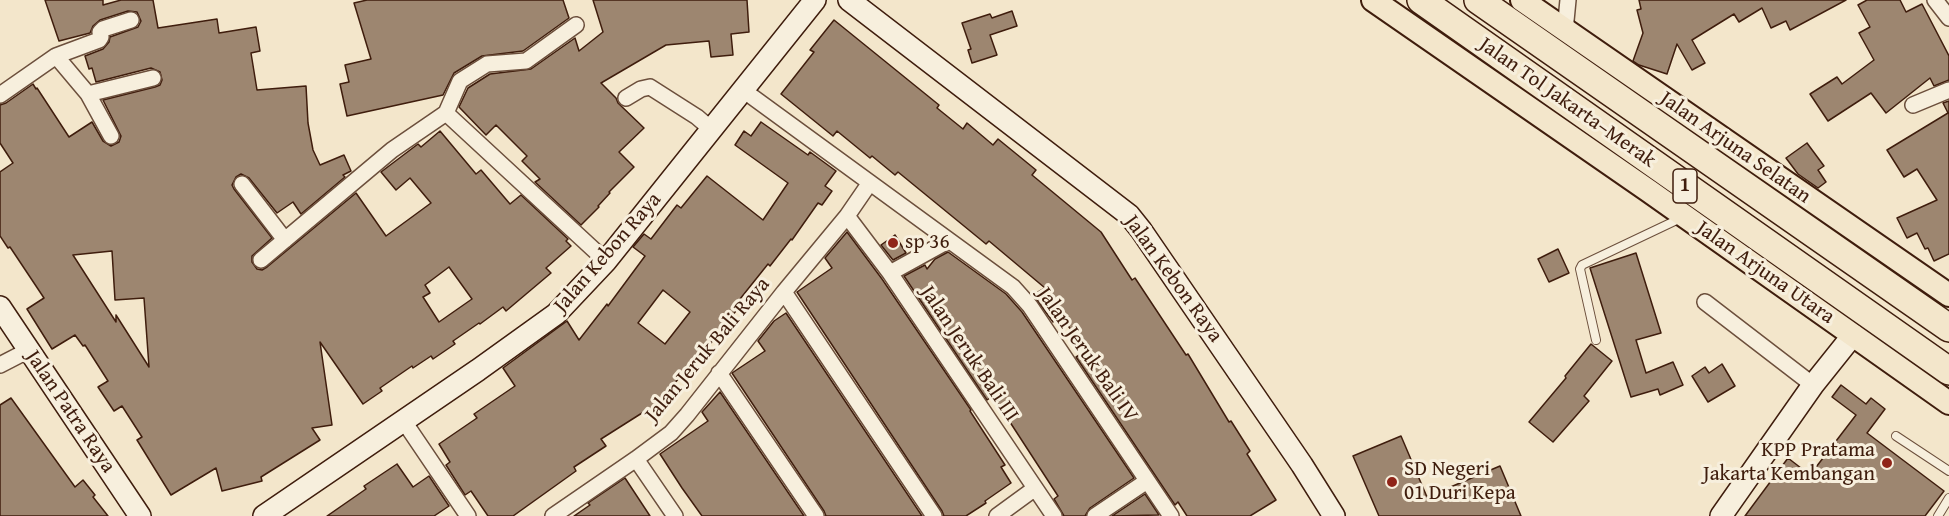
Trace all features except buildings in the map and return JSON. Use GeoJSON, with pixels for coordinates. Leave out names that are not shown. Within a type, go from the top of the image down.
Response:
{"type":"FeatureCollection","features":[{"type":"Feature","properties":{"kind":"highway","name":"Jalan Tol Jakarta–Merak"},"geometry":{"type":"LineString","coordinates":[[1421,0],[1949,371]]}},
{"type":"Feature","properties":{"kind":"highway","name":"Jalan Tol Jakarta–Merak"},"geometry":{"type":"LineString","coordinates":[[1478,0],[1949,328]]}},
{"type":"Feature","properties":{"kind":"main road","name":"Jalan Arjuna Utara"},"geometry":{"type":"LineString","coordinates":[[1373,0],[1949,403]]}},
{"type":"Feature","properties":{"kind":"main road","name":"Jalan Arjuna Selatan"},"geometry":{"type":"LineString","coordinates":[[1522,0],[1949,295]]}},
{"type":"Feature","properties":{"kind":"street","name":"Jalan Kebon Raya"},"geometry":{"type":"LineString","coordinates":[[264,516],[556,314],[606,261],[815,0]]}},
{"type":"Feature","properties":{"kind":"street","name":"Jalan Kebon Raya"},"geometry":{"type":"LineString","coordinates":[[849,0],[1129,215],[1148,239],[1327,513]]}},
{"type":"Feature","properties":{"kind":"street"},"geometry":{"type":"LineString","coordinates":[[1565,31],[1569,0]]}},
{"type":"Feature","properties":{"kind":"street"},"geometry":{"type":"LineString","coordinates":[[1935,0],[1949,18]]}},
{"type":"Feature","properties":{"kind":"street"},"geometry":{"type":"LineString","coordinates":[[0,95],[56,56],[99,40],[102,29],[131,20]]}},
{"type":"Feature","properties":{"kind":"street"},"geometry":{"type":"LineString","coordinates":[[261,260],[392,150],[446,113],[460,81],[487,64],[526,61],[576,25]]}},
{"type":"Feature","properties":{"kind":"street"},"geometry":{"type":"LineString","coordinates":[[56,56],[88,94],[111,136]]}},
{"type":"Feature","properties":{"kind":"street"},"geometry":{"type":"LineString","coordinates":[[88,94],[153,78]]}},
{"type":"Feature","properties":{"kind":"street"},"geometry":{"type":"LineString","coordinates":[[626,98],[641,89],[650,87],[698,117],[711,129]]}},
{"type":"Feature","properties":{"kind":"street","name":"Jalan Jeruk Bali IV"},"geometry":{"type":"LineString","coordinates":[[743,90],[1013,287],[1030,306],[1171,516]]}},
{"type":"Feature","properties":{"kind":"street"},"geometry":{"type":"LineString","coordinates":[[1913,105],[1949,90]]}},
{"type":"Feature","properties":{"kind":"street"},"geometry":{"type":"LineString","coordinates":[[446,113],[606,261]]}},
{"type":"Feature","properties":{"kind":"street"},"geometry":{"type":"LineString","coordinates":[[242,184],[285,240]]}},
{"type":"Feature","properties":{"kind":"street","name":"Jalan Jeruk Bali Raya"},"geometry":{"type":"LineString","coordinates":[[553,516],[671,433],[783,292],[847,216],[870,184]]}},
{"type":"Feature","properties":{"kind":"street","name":"Jalan Jeruk Bali III"},"geometry":{"type":"LineString","coordinates":[[847,216],[890,273],[1054,516]]}},
{"type":"Feature","properties":{"kind":"street"},"geometry":{"type":"LineString","coordinates":[[890,273],[948,241]]}},
{"type":"Feature","properties":{"kind":"street"},"geometry":{"type":"LineString","coordinates":[[783,292],[934,516]]}},
{"type":"Feature","properties":{"kind":"street"},"geometry":{"type":"LineString","coordinates":[[1705,302],[1813,385]]}},
{"type":"Feature","properties":{"kind":"street","name":"Jalan Patra Raya"},"geometry":{"type":"LineString","coordinates":[[1,311],[140,516]]}},
{"type":"Feature","properties":{"kind":"street"},"geometry":{"type":"LineString","coordinates":[[1721,516],[1813,385],[1853,335]]}},
{"type":"Feature","properties":{"kind":"street"},"geometry":{"type":"LineString","coordinates":[[0,365],[29,350]]}},
{"type":"Feature","properties":{"kind":"street"},"geometry":{"type":"LineString","coordinates":[[719,373],[816,516]]}},
{"type":"Feature","properties":{"kind":"street"},"geometry":{"type":"LineString","coordinates":[[403,420],[468,516]]}},
{"type":"Feature","properties":{"kind":"street"},"geometry":{"type":"LineString","coordinates":[[636,459],[675,516]]}},
{"type":"Feature","properties":{"kind":"street"},"geometry":{"type":"LineString","coordinates":[[1095,516],[1148,481]]}},
{"type":"Feature","properties":{"kind":"street"},"geometry":{"type":"LineString","coordinates":[[996,516],[1034,489]]}},
{"type":"Feature","properties":{"kind":"lane"},"geometry":{"type":"LineString","coordinates":[[1596,340],[1580,269],[1582,265],[1683,216]]}},
{"type":"Feature","properties":{"kind":"lane"},"geometry":{"type":"LineString","coordinates":[[1896,436],[1949,471]]}},
{"type":"Feature","properties":{"kind":"lane"},"geometry":{"type":"LineString","coordinates":[[1938,516],[1949,498]]}},
{"type":"Feature","properties":{"kind":"place","name":"sp 36"},"geometry":{"type":"Point","coordinates":[893,243]}},
{"type":"Feature","properties":{"kind":"place","name":"KPP Pratama Jakarta Kembangan"},"geometry":{"type":"Point","coordinates":[1887,463]}},
{"type":"Feature","properties":{"kind":"place","name":"SD Negeri 01 Duri Kepa"},"geometry":{"type":"Point","coordinates":[1392,482]}}]}
